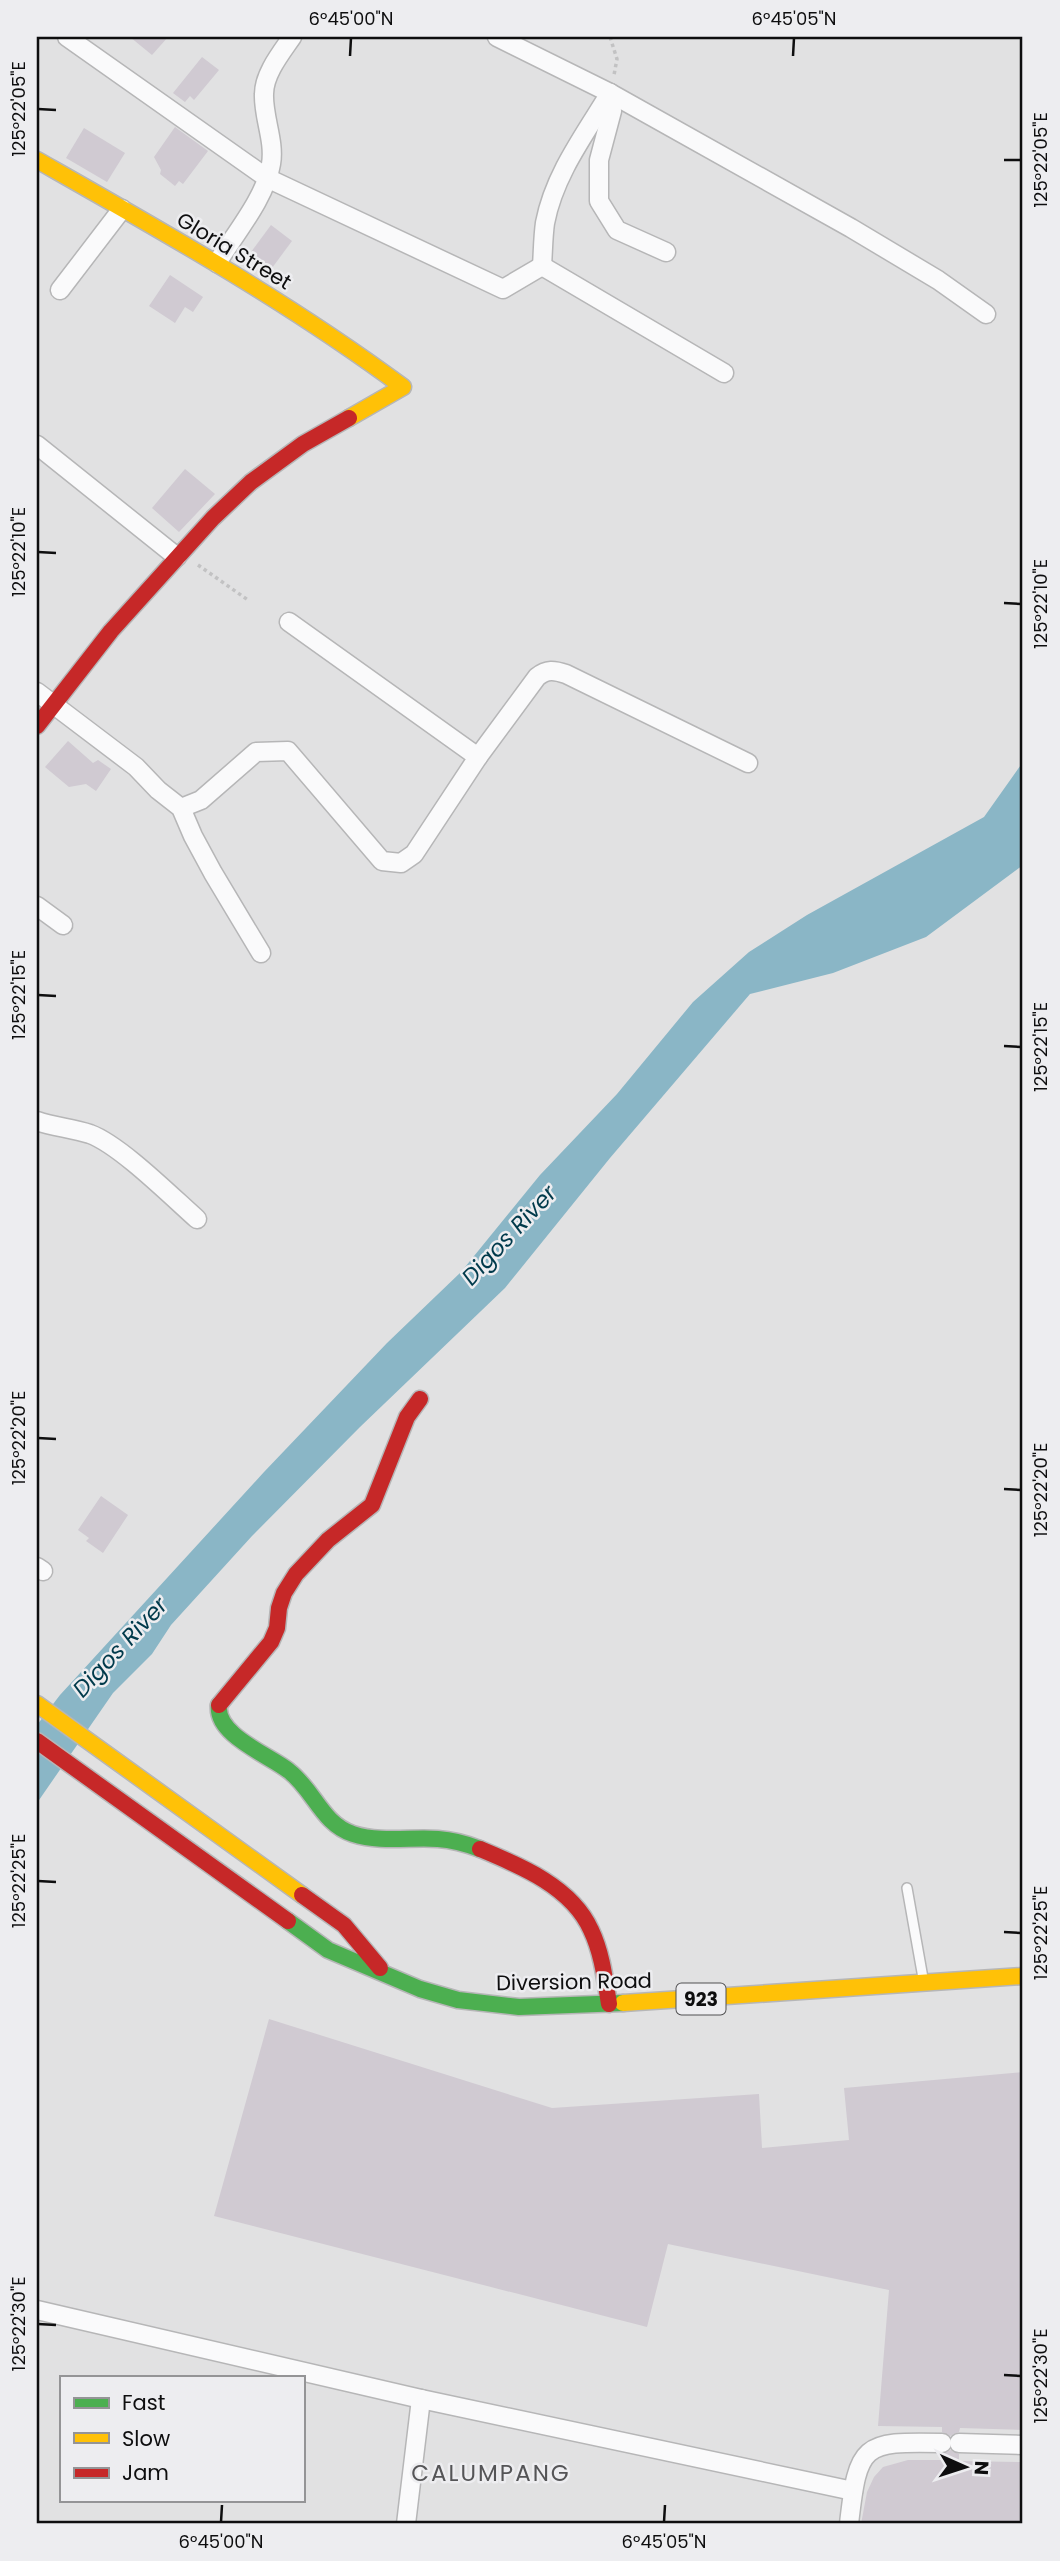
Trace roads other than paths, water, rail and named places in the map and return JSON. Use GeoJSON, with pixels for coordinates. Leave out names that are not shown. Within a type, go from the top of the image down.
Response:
{"type":"FeatureCollection","features":[{"type":"Feature","properties":{"kind":"main road","name":"Gloria Street"},"geometry":{"type":"LineString","coordinates":[[37,160],[217,263],[366,359],[403,387],[303,444],[271,466],[213,518],[177,557]]}},
{"type":"Feature","properties":{"kind":"main road"},"geometry":{"type":"LineString","coordinates":[[37,726],[111,631],[177,557]]}},
{"type":"Feature","properties":{"kind":"main road"},"geometry":{"type":"LineString","coordinates":[[420,1399],[407,1417],[372,1505],[328,1540],[296,1574],[284,1593],[277,1628],[271,1642],[220,1701],[220,1719],[233,1732],[297,1777],[325,1814],[344,1830],[382,1838],[440,1839],[467,1844],[555,1886],[576,1903],[593,1929],[609,2004]]}},
{"type":"Feature","properties":{"kind":"main road","name":"Diversion Road"},"geometry":{"type":"LineString","coordinates":[[37,1704],[344,1925],[383,1972]]}},
{"type":"Feature","properties":{"kind":"main road","name":"Diversion Road"},"geometry":{"type":"LineString","coordinates":[[37,1741],[328,1950],[447,1998],[477,2004],[526,2006],[609,2004],[717,1999],[1023,1976]]}},
{"type":"Feature","properties":{"kind":"street"},"geometry":{"type":"LineString","coordinates":[[67,37],[267,178],[503,289],[542,266]]}},
{"type":"Feature","properties":{"kind":"street"},"geometry":{"type":"LineString","coordinates":[[217,263],[263,190],[267,178],[272,152],[265,84],[277,58],[292,37]]}},
{"type":"Feature","properties":{"kind":"street"},"geometry":{"type":"LineString","coordinates":[[497,37],[610,93],[851,228],[939,280],[986,314]]}},
{"type":"Feature","properties":{"kind":"street"},"geometry":{"type":"LineString","coordinates":[[542,266],[545,223],[552,198],[571,156],[610,93]]}},
{"type":"Feature","properties":{"kind":"street"},"geometry":{"type":"LineString","coordinates":[[610,93],[612,111],[599,160],[599,201],[617,230],[666,252]]}},
{"type":"Feature","properties":{"kind":"street"},"geometry":{"type":"LineString","coordinates":[[60,290],[122,209]]}},
{"type":"Feature","properties":{"kind":"street"},"geometry":{"type":"LineString","coordinates":[[542,266],[724,373]]}},
{"type":"Feature","properties":{"kind":"street"},"geometry":{"type":"LineString","coordinates":[[37,445],[177,557]]}},
{"type":"Feature","properties":{"kind":"street"},"geometry":{"type":"LineString","coordinates":[[289,622],[478,757]]}},
{"type":"Feature","properties":{"kind":"street"},"geometry":{"type":"LineString","coordinates":[[181,808],[201,800],[256,752],[288,751],[382,861],[401,863],[414,854],[478,757],[537,677],[543,672],[553,670],[748,763]]}},
{"type":"Feature","properties":{"kind":"street"},"geometry":{"type":"LineString","coordinates":[[37,692],[136,767],[158,790],[181,808],[213,873],[261,953]]}},
{"type":"Feature","properties":{"kind":"street"},"geometry":{"type":"LineString","coordinates":[[37,906],[64,925]]}},
{"type":"Feature","properties":{"kind":"street"},"geometry":{"type":"LineString","coordinates":[[37,1121],[90,1134],[109,1143],[197,1219]]}},
{"type":"Feature","properties":{"kind":"street"},"geometry":{"type":"LineString","coordinates":[[37,2310],[421,2399],[853,2491]]}},
{"type":"Feature","properties":{"kind":"street"},"geometry":{"type":"LineString","coordinates":[[406,2524],[421,2399]]}},
{"type":"Feature","properties":{"kind":"street"},"geometry":{"type":"LineString","coordinates":[[849,2524],[858,2468],[869,2450],[880,2445],[900,2442],[1023,2445]]}},
{"type":"Feature","properties":{"kind":"lane"},"geometry":{"type":"LineString","coordinates":[[907,1888],[923,1983]]}},
{"type":"Feature","properties":{"kind":"water","name":"Digos River"},"geometry":{"type":"Polygon","coordinates":[[[1023,762],[1023,865],[926,937],[833,973],[750,994],[610,1158],[505,1288],[360,1427],[252,1536],[171,1625],[152,1654],[113,1693],[37,1803],[37,1725],[60,1695],[264,1472],[387,1343],[461,1272],[540,1175],[617,1094],[693,1002],[749,952],[807,915],[984,817],[1023,762]]]}},
{"type":"Feature","properties":{"kind":"district","name":"CALUMPANG"},"geometry":{"type":"Point","coordinates":[491,2473]}}]}
